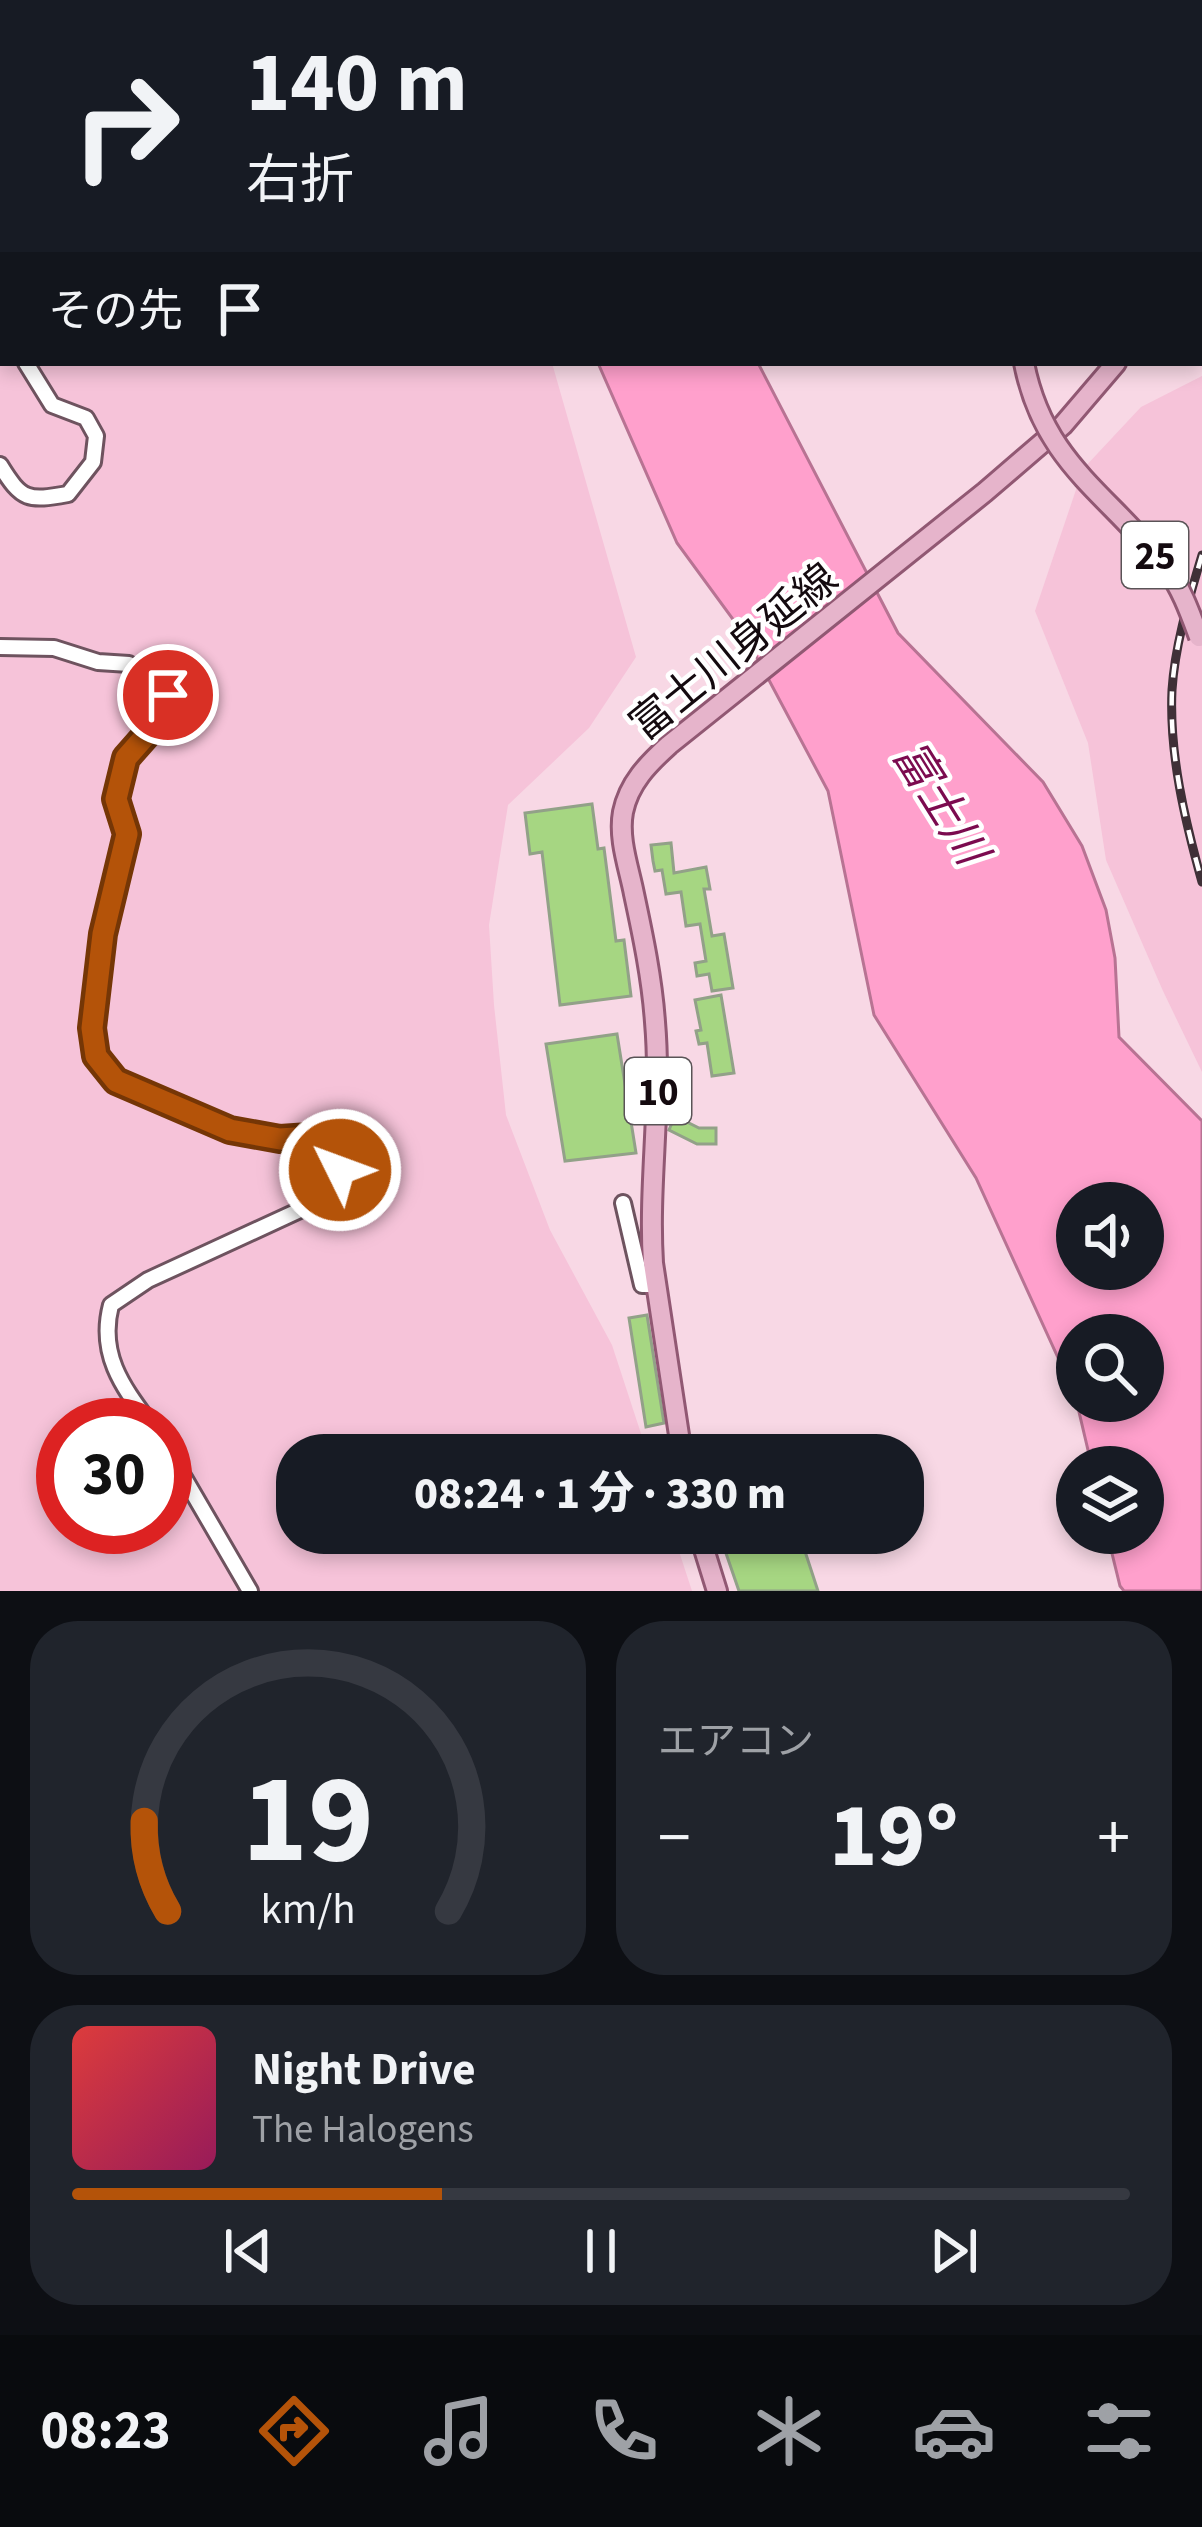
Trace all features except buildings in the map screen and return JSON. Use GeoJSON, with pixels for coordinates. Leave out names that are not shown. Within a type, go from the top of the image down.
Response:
{"type":"FeatureCollection","features":[{"type":"Feature","properties":{"kind":"main road","name":"25"},"geometry":{"type":"LineString","coordinates":[[1025,366],[1039,415],[1057,449],[1167,569],[1183,593],[1201,643]]}},
{"type":"Feature","properties":{"kind":"main road","name":"富士川身延線"},"geometry":{"type":"LineString","coordinates":[[679,1434],[651,1232],[657,1128],[655,1018],[621,830],[631,788],[669,745],[1063,425],[1113,366]]}},
{"type":"Feature","properties":{"kind":"main road"},"geometry":{"type":"LineString","coordinates":[[706,1554],[717,1591]]}},
{"type":"Feature","properties":{"kind":"street"},"geometry":{"type":"LineString","coordinates":[[0,465],[16,491],[38,499],[68,494],[93,462],[96,436],[86,418],[52,405],[28,366]]}},
{"type":"Feature","properties":{"kind":"street"},"geometry":{"type":"LineString","coordinates":[[0,647],[54,648],[98,662],[129,664],[168,695],[163,716],[126,758],[116,799],[127,834],[103,934],[92,1028],[96,1056],[116,1081],[230,1130],[280,1139],[324,1136],[336,1147],[340,1170],[333,1187],[314,1204],[148,1280],[111,1305],[106,1324],[109,1349],[118,1380],[131,1398]]}},
{"type":"Feature","properties":{"kind":"street"},"geometry":{"type":"LineString","coordinates":[[623,1203],[642,1286],[656,1285]]}},
{"type":"Feature","properties":{"kind":"street"},"geometry":{"type":"LineString","coordinates":[[192,1491],[250,1591]]}},
{"type":"Feature","properties":{"kind":"shaded area"},"geometry":{"type":"Polygon","coordinates":[[[0,366],[553,366],[636,657],[589,728],[508,805],[489,925],[494,1005],[506,1115],[550,1230],[612,1345],[641,1434],[276,1434],[276,1554],[680,1554],[692,1591],[0,1591],[0,366]]]}},
{"type":"Feature","properties":{"kind":"shaded area"},"geometry":{"type":"Polygon","coordinates":[[[1202,376],[1202,1072],[1106,860],[1088,743],[1035,611],[1083,469],[1141,407],[1202,376]]]}},
{"type":"Feature","properties":{"kind":"water","name":"富士川"},"geometry":{"type":"Polygon","coordinates":[[[599,366],[760,366],[898,633],[1043,782],[1082,846],[1106,910],[1115,958],[1119,1037],[1202,1121],[1202,1591],[1124,1591],[1120,1586],[1112,1554],[1164,1554],[1164,1446],[1087,1446],[1081,1422],[1164,1422],[1164,1314],[1056,1314],[1056,1353],[976,1178],[874,1015],[828,791],[746,637],[677,543],[599,366]]]}},
{"type":"Feature","properties":{"kind":"railway"},"geometry":{"type":"LineString","coordinates":[[1202,555],[1183,622],[1172,690],[1180,787],[1202,882]]}},
{"type":"Feature","properties":{"kind":"route"},"geometry":{"type":"LineString","coordinates":[[168,695],[163,716],[126,758],[116,799],[127,834],[103,934],[92,1028],[96,1056],[116,1081],[230,1130],[280,1139],[324,1136],[336,1147],[340,1170]]}}]}
